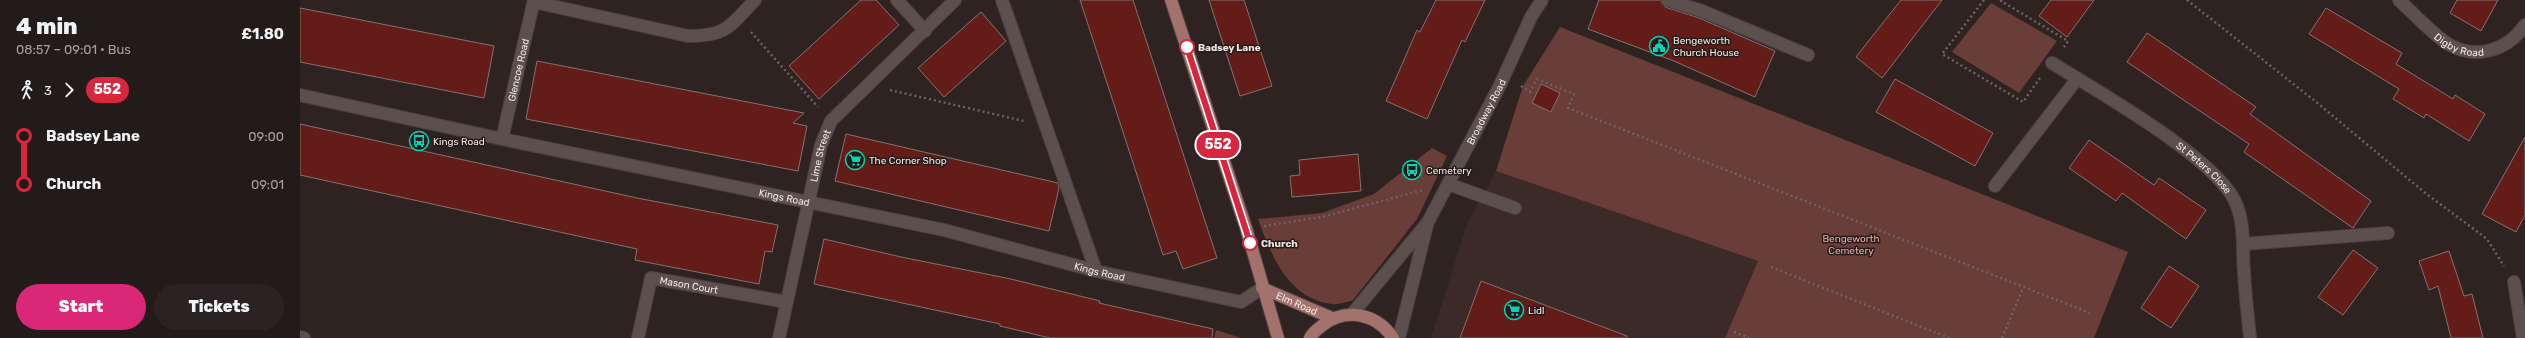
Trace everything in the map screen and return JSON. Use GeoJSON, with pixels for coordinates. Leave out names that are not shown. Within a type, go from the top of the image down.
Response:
{"type":"FeatureCollection","features":[{"type":"Feature","properties":{"kind":"main road","name":"Elm Road"},"geometry":{"type":"LineString","coordinates":[[1171,0],[1246,228],[1262,288],[1278,338]]}},
{"type":"Feature","properties":{"kind":"main road","name":"Elm Road"},"geometry":{"type":"LineString","coordinates":[[1262,288],[1332,318]]}},
{"type":"Feature","properties":{"kind":"main road"},"geometry":{"type":"LineString","coordinates":[[1310,338],[1312,333],[1332,318],[1352,314],[1368,316],[1385,326],[1393,338]]}},
{"type":"Feature","properties":{"kind":"street"},"geometry":{"type":"LineString","coordinates":[[534,1],[688,36],[711,36],[720,33],[738,18],[755,0]]}},
{"type":"Feature","properties":{"kind":"street"},"geometry":{"type":"LineString","coordinates":[[897,0],[925,30]]}},
{"type":"Feature","properties":{"kind":"street","name":"Lime Street"},"geometry":{"type":"LineString","coordinates":[[779,338],[821,145],[831,120],[955,0]]}},
{"type":"Feature","properties":{"kind":"street"},"geometry":{"type":"LineString","coordinates":[[1002,0],[1096,271]]}},
{"type":"Feature","properties":{"kind":"street","name":"Broadway Road"},"geometry":{"type":"LineString","coordinates":[[1352,314],[1428,222],[1531,17],[1542,0]]}},
{"type":"Feature","properties":{"kind":"street"},"geometry":{"type":"LineString","coordinates":[[1667,0],[1702,11],[1808,55]]}},
{"type":"Feature","properties":{"kind":"street","name":"Digby Road"},"geometry":{"type":"LineString","coordinates":[[2399,0],[2449,45],[2467,52],[2482,52],[2502,47],[2525,25]]}},
{"type":"Feature","properties":{"kind":"street","name":"Glencoe Road"},"geometry":{"type":"LineString","coordinates":[[502,139],[534,1]]}},
{"type":"Feature","properties":{"kind":"street","name":"St Peters Close"},"geometry":{"type":"LineString","coordinates":[[2052,63],[2136,115],[2201,162],[2226,185],[2237,204],[2242,224],[2250,338]]}},
{"type":"Feature","properties":{"kind":"street"},"geometry":{"type":"LineString","coordinates":[[1995,186],[2077,79]]}},
{"type":"Feature","properties":{"kind":"street","name":"Kings Road"},"geometry":{"type":"LineString","coordinates":[[300,95],[502,139],[944,230],[1096,271],[1241,302],[1262,288]]}},
{"type":"Feature","properties":{"kind":"street"},"geometry":{"type":"LineString","coordinates":[[1448,184],[1515,208]]}},
{"type":"Feature","properties":{"kind":"street","name":"Broadway Road"},"geometry":{"type":"LineString","coordinates":[[1399,338],[1428,222]]}},
{"type":"Feature","properties":{"kind":"street"},"geometry":{"type":"LineString","coordinates":[[2243,244],[2388,233]]}},
{"type":"Feature","properties":{"kind":"street","name":"Mason Court"},"geometry":{"type":"LineString","coordinates":[[638,338],[651,278],[787,302]]}},
{"type":"Feature","properties":{"kind":"street"},"geometry":{"type":"LineString","coordinates":[[2514,282],[2523,338]]}},
{"type":"Feature","properties":{"kind":"street"},"geometry":{"type":"LineString","coordinates":[[300,337],[304,338]]}},
{"type":"Feature","properties":{"kind":"path"},"geometry":{"type":"LineString","coordinates":[[1984,0],[1942,54],[2023,102],[2068,41],[2001,0]]}},
{"type":"Feature","properties":{"kind":"path"},"geometry":{"type":"LineString","coordinates":[[2187,0],[2315,101],[2424,192],[2487,239],[2514,282]]}},
{"type":"Feature","properties":{"kind":"path"},"geometry":{"type":"LineString","coordinates":[[738,18],[831,120]]}},
{"type":"Feature","properties":{"kind":"path"},"geometry":{"type":"LineString","coordinates":[[1503,75],[1530,92],[1537,79],[1574,94],[1568,108],[2023,288],[2090,313]]}},
{"type":"Feature","properties":{"kind":"path"},"geometry":{"type":"LineString","coordinates":[[867,85],[1046,126]]}},
{"type":"Feature","properties":{"kind":"path"},"geometry":{"type":"LineString","coordinates":[[1246,228],[1322,217],[1448,184]]}},
{"type":"Feature","properties":{"kind":"path"},"geometry":{"type":"LineString","coordinates":[[1771,267],[1949,338]]}},
{"type":"Feature","properties":{"kind":"path"},"geometry":{"type":"LineString","coordinates":[[2002,338],[2023,288]]}},
{"type":"Feature","properties":{"kind":"path"},"geometry":{"type":"LineString","coordinates":[[1734,332],[1749,338]]}},
{"type":"Feature","properties":{"kind":"shaded area"},"geometry":{"type":"Polygon","coordinates":[[[1496,171],[1758,261],[1725,338],[1431,338],[1467,224],[1496,171]]]}},
{"type":"Feature","properties":{"kind":"green space"},"geometry":{"type":"Polygon","coordinates":[[[1991,3],[2057,41],[2019,93],[1952,52],[1991,3]]]}},
{"type":"Feature","properties":{"kind":"green space","name":"Bengeworth Cemetery"},"geometry":{"type":"Polygon","coordinates":[[[1560,27],[2128,252],[2094,338],[1725,338],[1758,261],[1496,171],[1523,86],[1560,27]]]}},
{"type":"Feature","properties":{"kind":"green space"},"geometry":{"type":"Polygon","coordinates":[[[1432,148],[1447,156],[1417,219],[1353,300],[1332,304],[1317,300],[1304,294],[1283,273],[1269,247],[1258,219],[1322,213],[1374,194],[1432,148]]]}},
{"type":"Feature","properties":{"kind":"green space"},"geometry":{"type":"Polygon","coordinates":[[[1216,330],[1241,338],[1214,338],[1216,330]]]}},
{"type":"Feature","properties":{"kind":"building"},"geometry":{"type":"Polygon","coordinates":[[[861,0],[876,0],[899,25],[819,99],[789,66],[861,0]]]}},
{"type":"Feature","properties":{"kind":"building"},"geometry":{"type":"Polygon","coordinates":[[[1080,0],[1133,0],[1217,258],[1183,269],[1176,251],[1163,255],[1080,0]]]}},
{"type":"Feature","properties":{"kind":"building"},"geometry":{"type":"Polygon","coordinates":[[[1209,0],[1244,0],[1272,86],[1240,96],[1209,0]]]}},
{"type":"Feature","properties":{"kind":"building"},"geometry":{"type":"Polygon","coordinates":[[[1436,0],[1485,0],[1465,42],[1462,40],[1427,119],[1386,101],[1417,30],[1420,32],[1436,0]]]}},
{"type":"Feature","properties":{"kind":"building"},"geometry":{"type":"Polygon","coordinates":[[[1599,0],[1660,0],[1665,7],[1699,18],[1775,51],[1755,97],[1674,61],[1588,29],[1599,0]]]}},
{"type":"Feature","properties":{"kind":"building"},"geometry":{"type":"Polygon","coordinates":[[[1901,0],[1942,0],[1882,78],[1856,57],[1901,0]]]}},
{"type":"Feature","properties":{"kind":"building"},"geometry":{"type":"Polygon","coordinates":[[[2051,0],[2094,0],[2067,37],[2039,16],[2051,0]]]}},
{"type":"Feature","properties":{"kind":"building"},"geometry":{"type":"Polygon","coordinates":[[[2457,0],[2498,0],[2481,31],[2450,13],[2457,0]]]}},
{"type":"Feature","properties":{"kind":"building"},"geometry":{"type":"Polygon","coordinates":[[[300,8],[494,46],[484,98],[300,62],[300,8]]]}},
{"type":"Feature","properties":{"kind":"building"},"geometry":{"type":"Polygon","coordinates":[[[2326,8],[2402,53],[2396,64],[2453,99],[2455,95],[2485,114],[2469,141],[2426,114],[2424,118],[2393,99],[2399,89],[2309,34],[2326,8]]]}},
{"type":"Feature","properties":{"kind":"building"},"geometry":{"type":"Polygon","coordinates":[[[981,12],[1006,41],[944,97],[918,68],[981,12]]]}},
{"type":"Feature","properties":{"kind":"building"},"geometry":{"type":"Polygon","coordinates":[[[2147,33],[2256,107],[2250,114],[2371,201],[2353,228],[2244,152],[2249,144],[2127,62],[2147,33]]]}},
{"type":"Feature","properties":{"kind":"building"},"geometry":{"type":"Polygon","coordinates":[[[537,61],[804,113],[793,123],[807,126],[798,171],[526,119],[537,61]]]}},
{"type":"Feature","properties":{"kind":"building"},"geometry":{"type":"Polygon","coordinates":[[[1895,79],[1993,133],[1975,166],[1876,112],[1895,79]]]}},
{"type":"Feature","properties":{"kind":"building"},"geometry":{"type":"Polygon","coordinates":[[[1541,84],[1560,93],[1551,112],[1532,103],[1541,84]]]}},
{"type":"Feature","properties":{"kind":"building"},"geometry":{"type":"Polygon","coordinates":[[[300,124],[637,198],[778,225],[772,252],[765,251],[759,284],[635,260],[637,249],[300,175],[300,124]]]}},
{"type":"Feature","properties":{"kind":"building"},"geometry":{"type":"Polygon","coordinates":[[[846,134],[1058,183],[1059,188],[1049,231],[835,181],[846,134]]]}},
{"type":"Feature","properties":{"kind":"building"},"geometry":{"type":"Polygon","coordinates":[[[2525,137],[2525,215],[2516,232],[2482,214],[2525,137]]]}},
{"type":"Feature","properties":{"kind":"building"},"geometry":{"type":"Polygon","coordinates":[[[2089,140],[2154,185],[2159,178],[2206,210],[2186,239],[2122,193],[2116,201],[2069,168],[2089,140]]]}},
{"type":"Feature","properties":{"kind":"building"},"geometry":{"type":"Polygon","coordinates":[[[1358,154],[1361,191],[1292,197],[1290,176],[1300,175],[1299,160],[1358,154]]]}},
{"type":"Feature","properties":{"kind":"building"},"geometry":{"type":"Polygon","coordinates":[[[824,239],[901,257],[1011,279],[1100,301],[1099,303],[1213,329],[1212,338],[1050,338],[1000,326],[1000,324],[814,284],[824,239]]]}},
{"type":"Feature","properties":{"kind":"building"},"geometry":{"type":"Polygon","coordinates":[[[2353,250],[2378,268],[2343,315],[2318,297],[2353,250]]]}},
{"type":"Feature","properties":{"kind":"building"},"geometry":{"type":"Polygon","coordinates":[[[2449,251],[2464,296],[2472,294],[2483,338],[2451,338],[2438,286],[2429,290],[2419,261],[2449,251]]]}},
{"type":"Feature","properties":{"kind":"building"},"geometry":{"type":"Polygon","coordinates":[[[2169,266],[2199,286],[2171,328],[2141,308],[2169,266]]]}},
{"type":"Feature","properties":{"kind":"building","name":"Lidl"},"geometry":{"type":"Polygon","coordinates":[[[1481,281],[1627,336],[1627,338],[1460,338],[1481,281]]]}},
{"type":"Feature","properties":{"kind":"bus line","name":"552"},"geometry":{"type":"LineString","coordinates":[[1187,47],[1250,243]]}},
{"type":"Feature","properties":{"kind":"place","name":"Bengeworth Church House"},"geometry":{"type":"Point","coordinates":[1659,46]}},
{"type":"Feature","properties":{"kind":"place","name":"Badsey Lane"},"geometry":{"type":"Point","coordinates":[1187,47]}},
{"type":"Feature","properties":{"kind":"place","name":"Kings Road"},"geometry":{"type":"Point","coordinates":[419,141]}},
{"type":"Feature","properties":{"kind":"place","name":"The Corner Shop"},"geometry":{"type":"Point","coordinates":[855,160]}},
{"type":"Feature","properties":{"kind":"place","name":"Cemetery"},"geometry":{"type":"Point","coordinates":[1412,170]}},
{"type":"Feature","properties":{"kind":"place","name":"Church"},"geometry":{"type":"Point","coordinates":[1250,243]}},
{"type":"Feature","properties":{"kind":"place","name":"Lidl"},"geometry":{"type":"Point","coordinates":[1514,310]}}]}
